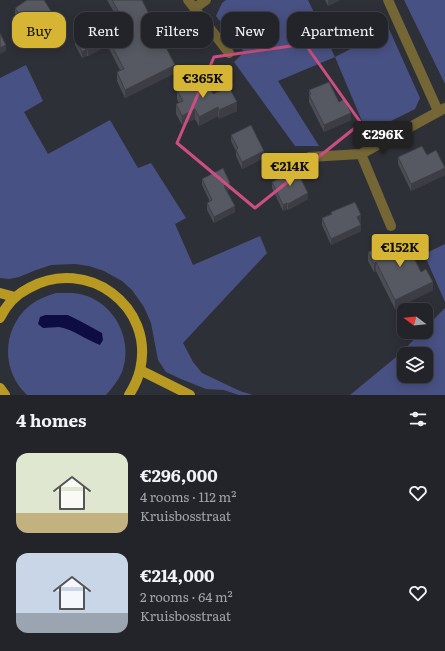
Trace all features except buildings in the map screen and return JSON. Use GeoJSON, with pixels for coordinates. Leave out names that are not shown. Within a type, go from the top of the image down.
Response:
{"type":"FeatureCollection","features":[{"type":"Feature","properties":{"kind":"main road"},"geometry":{"type":"LineString","coordinates":[[0,318],[15,298],[35,284],[46,280],[70,277],[94,282],[114,294],[123,303],[130,312],[140,334],[142,346],[140,370],[136,383],[129,395]]}},
{"type":"Feature","properties":{"kind":"main road"},"geometry":{"type":"LineString","coordinates":[[0,293],[15,298]]}},
{"type":"Feature","properties":{"kind":"main road"},"geometry":{"type":"LineString","coordinates":[[140,370],[190,395]]}},
{"type":"Feature","properties":{"kind":"main road"},"geometry":{"type":"LineString","coordinates":[[0,388],[4,395]]}},
{"type":"Feature","properties":{"kind":"street"},"geometry":{"type":"LineString","coordinates":[[206,0],[192,4],[229,53]]}},
{"type":"Feature","properties":{"kind":"street"},"geometry":{"type":"LineString","coordinates":[[309,157],[361,154],[442,110],[388,0]]}},
{"type":"Feature","properties":{"kind":"street"},"geometry":{"type":"LineString","coordinates":[[361,154],[391,226]]}},
{"type":"Feature","properties":{"kind":"highlighted area"},"geometry":{"type":"Polygon","coordinates":[[[305,44],[361,123],[255,208],[177,143],[214,57],[305,44]]]}},
{"type":"Feature","properties":{"kind":"shaded area"},"geometry":{"type":"Polygon","coordinates":[[[226,0],[308,0],[314,12],[287,12],[287,48],[331,48],[335,57],[278,81],[319,146],[295,146],[234,62],[244,52],[241,48],[279,48],[279,12],[221,12],[221,22],[216,16],[222,3],[226,0]]]}},
{"type":"Feature","properties":{"kind":"shaded area"},"geometry":{"type":"Polygon","coordinates":[[[404,0],[445,0],[445,84],[404,0]]]}},
{"type":"Feature","properties":{"kind":"shaded area"},"geometry":{"type":"Polygon","coordinates":[[[389,29],[420,98],[415,109],[367,133],[335,57],[352,48],[388,48],[389,29]]]}},
{"type":"Feature","properties":{"kind":"shaded area"},"geometry":{"type":"Polygon","coordinates":[[[26,65],[43,101],[24,112],[48,154],[110,120],[138,168],[151,163],[186,218],[175,224],[193,265],[260,236],[267,253],[183,343],[193,362],[202,373],[240,391],[253,395],[239,395],[224,390],[206,389],[166,372],[158,360],[151,323],[144,307],[132,290],[122,281],[104,271],[89,266],[75,264],[51,265],[19,277],[9,279],[0,278],[0,78],[26,65]]]}},
{"type":"Feature","properties":{"kind":"shaded area"},"geometry":{"type":"Polygon","coordinates":[[[445,244],[445,302],[424,254],[445,244]]]}},
{"type":"Feature","properties":{"kind":"shaded area"},"geometry":{"type":"Polygon","coordinates":[[[56,293],[79,294],[98,301],[107,308],[120,327],[124,338],[125,361],[122,372],[106,395],[27,395],[13,374],[9,363],[8,351],[9,339],[13,327],[19,316],[28,307],[41,298],[56,293]]]}},
{"type":"Feature","properties":{"kind":"shaded area"},"geometry":{"type":"Polygon","coordinates":[[[445,308],[445,395],[350,395],[397,356],[397,383],[433,383],[433,347],[407,347],[414,339],[433,339],[433,320],[445,308]]]}},
{"type":"Feature","properties":{"kind":"shaded area"},"geometry":{"type":"Polygon","coordinates":[[[45,315],[68,315],[102,333],[103,340],[100,345],[64,328],[43,328],[38,324],[40,317],[45,315]]]}}]}
